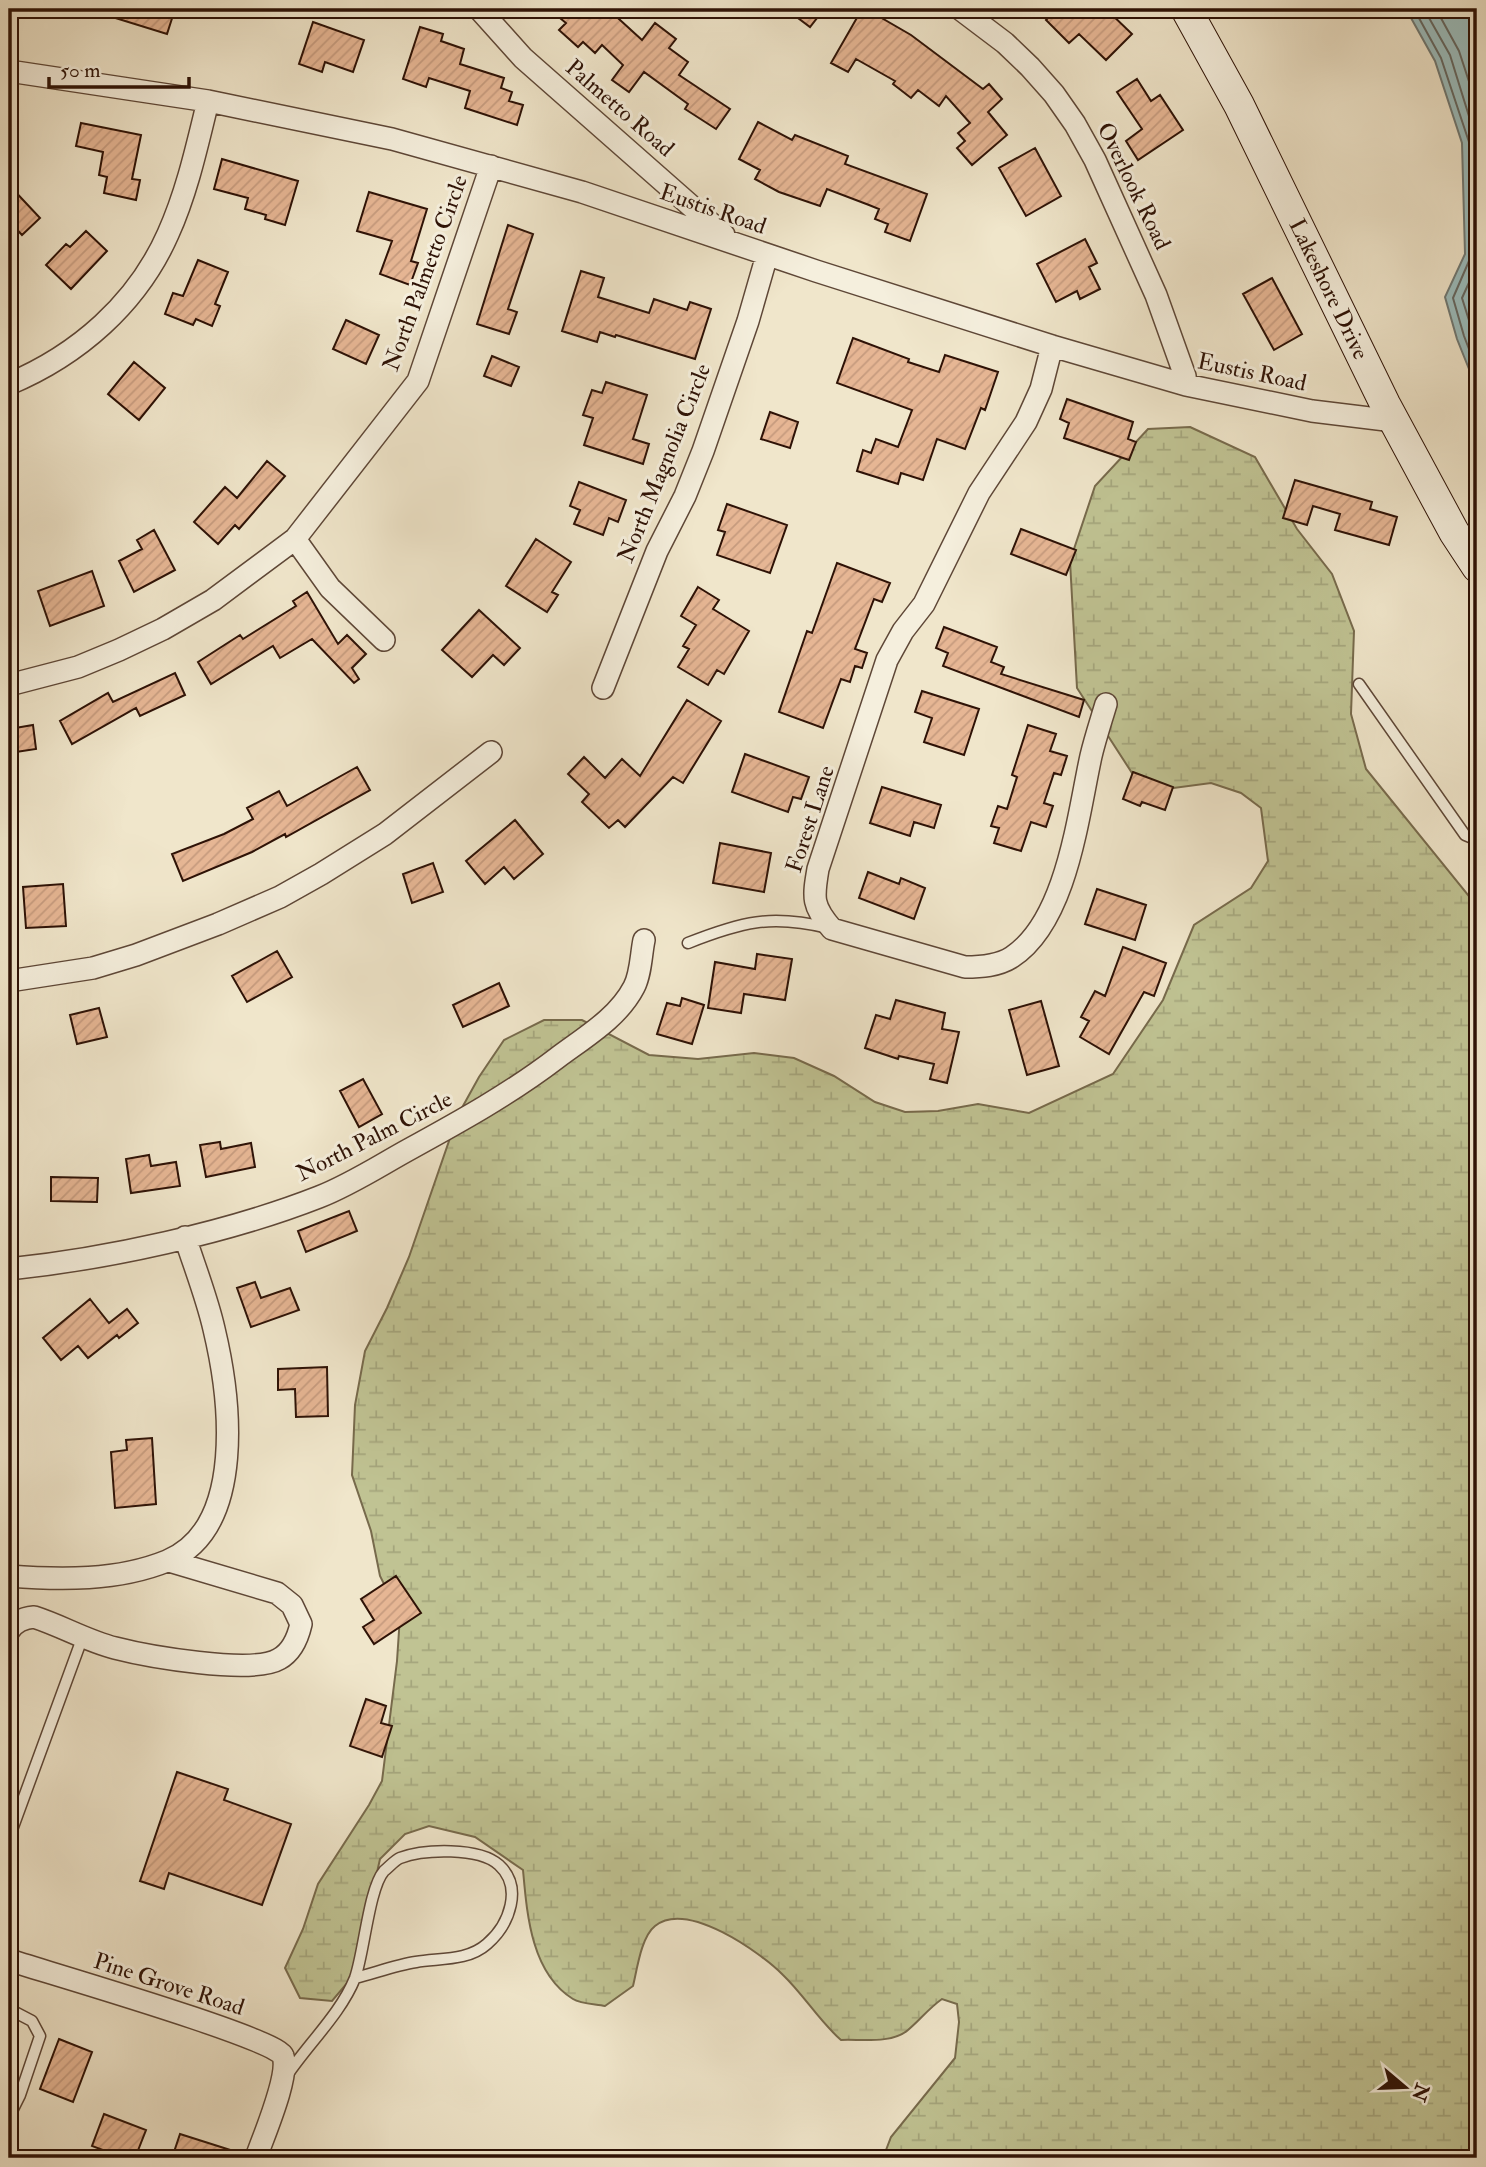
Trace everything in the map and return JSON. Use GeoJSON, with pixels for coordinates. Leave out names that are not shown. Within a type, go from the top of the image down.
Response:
{"type":"FeatureCollection","features":[{"type":"Feature","properties":{"kind":"street","name":"Palmetto Road"},"geometry":{"type":"LineString","coordinates":[[479,9],[523,58],[731,242]]}},
{"type":"Feature","properties":{"kind":"street","name":"Overlook Road"},"geometry":{"type":"LineString","coordinates":[[960,9],[1005,43],[1030,67],[1054,94],[1075,124],[1096,160],[1156,295],[1186,385]]}},
{"type":"Feature","properties":{"kind":"street","name":"Lakeshore Drive"},"geometry":{"type":"LineString","coordinates":[[1186,9],[1240,105],[1394,421],[1454,532],[1477,567]]}},
{"type":"Feature","properties":{"kind":"street","name":"Eustis Road"},"geometry":{"type":"LineString","coordinates":[[9,71],[208,101],[392,139],[582,192],[767,255],[1052,346],[1186,385],[1312,411],[1394,421]]}},
{"type":"Feature","properties":{"kind":"street"},"geometry":{"type":"LineString","coordinates":[[9,384],[38,372],[70,352],[99,329],[139,284],[169,232],[192,167],[208,101]]}},
{"type":"Feature","properties":{"kind":"street","name":"North Palmetto Circle"},"geometry":{"type":"LineString","coordinates":[[9,685],[78,667],[163,629],[213,600],[295,539],[418,381],[491,166]]}},
{"type":"Feature","properties":{"kind":"street","name":"North Magnolia Circle"},"geometry":{"type":"LineString","coordinates":[[603,688],[657,551],[685,496],[703,451],[748,321],[767,255]]}},
{"type":"Feature","properties":{"kind":"street","name":"Forest Lane"},"geometry":{"type":"LineString","coordinates":[[832,929],[815,904],[818,869],[887,660],[903,631],[924,604],[979,493],[1026,422],[1041,390],[1052,346]]}},
{"type":"Feature","properties":{"kind":"street"},"geometry":{"type":"LineString","coordinates":[[295,539],[331,588],[384,640]]}},
{"type":"Feature","properties":{"kind":"street"},"geometry":{"type":"LineString","coordinates":[[832,929],[965,967],[988,966],[1010,958],[1025,946],[1054,900],[1071,854],[1106,704]]}},
{"type":"Feature","properties":{"kind":"street"},"geometry":{"type":"LineString","coordinates":[[9,981],[93,968],[136,955],[280,897],[385,834],[491,752]]}},
{"type":"Feature","properties":{"kind":"street","name":"North Palm Circle"},"geometry":{"type":"LineString","coordinates":[[9,1269],[102,1255],[186,1237],[276,1212],[321,1196],[494,1102],[542,1070],[615,1014],[636,985],[644,940]]}},
{"type":"Feature","properties":{"kind":"street"},"geometry":{"type":"LineString","coordinates":[[9,1576],[99,1577],[169,1561],[192,1544],[211,1521],[223,1488],[226,1454],[223,1376],[214,1328],[186,1237]]}},
{"type":"Feature","properties":{"kind":"street"},"geometry":{"type":"LineString","coordinates":[[9,1631],[25,1618],[34,1617],[116,1648],[219,1664],[272,1662],[290,1650],[301,1624],[292,1605],[277,1593],[169,1561]]}},
{"type":"Feature","properties":{"kind":"street","name":"Pine Grove Road"},"geometry":{"type":"LineString","coordinates":[[9,1960],[149,2003],[261,2042],[283,2053],[282,2082]]}},
{"type":"Feature","properties":{"kind":"street"},"geometry":{"type":"LineString","coordinates":[[256,2158],[282,2082]]}},
{"type":"Feature","properties":{"kind":"lane"},"geometry":{"type":"LineString","coordinates":[[1359,684],[1465,835],[1477,840]]}},
{"type":"Feature","properties":{"kind":"lane"},"geometry":{"type":"LineString","coordinates":[[688,943],[748,923],[789,920],[832,929]]}},
{"type":"Feature","properties":{"kind":"lane"},"geometry":{"type":"LineString","coordinates":[[9,1838],[83,1636]]}},
{"type":"Feature","properties":{"kind":"lane"},"geometry":{"type":"LineString","coordinates":[[282,2082],[308,2045],[338,2010],[355,1978],[372,1902],[382,1874],[398,1858],[441,1851],[479,1855],[498,1863],[509,1879],[513,1898],[508,1917],[487,1944],[457,1958],[415,1962],[355,1978]]}},
{"type":"Feature","properties":{"kind":"lane"},"geometry":{"type":"LineString","coordinates":[[9,2009],[32,2021],[40,2036],[20,2095],[9,2117]]}},
{"type":"Feature","properties":{"kind":"green space"},"geometry":{"type":"Polygon","coordinates":[[[1190,427],[1255,457],[1297,529],[1332,574],[1354,631],[1351,714],[1366,769],[1477,906],[1477,2158],[883,2158],[891,2137],[955,2058],[959,2022],[957,2004],[942,1999],[908,2030],[894,2037],[841,2040],[791,1983],[758,1954],[722,1932],[685,1919],[669,1920],[650,1931],[640,1954],[633,1986],[605,2006],[576,2001],[559,1988],[540,1958],[530,1923],[523,1870],[475,1837],[429,1826],[405,1834],[380,1859],[354,1975],[332,2001],[300,1998],[285,1968],[303,1929],[318,1884],[382,1781],[397,1661],[400,1616],[380,1576],[371,1531],[352,1475],[355,1405],[365,1351],[409,1257],[458,1115],[479,1077],[504,1040],[544,1020],[582,1020],[649,1055],[698,1059],[754,1053],[794,1058],[834,1076],[875,1102],[905,1112],[938,1111],[978,1104],[1029,1113],[1113,1074],[1163,1000],[1194,925],[1251,888],[1268,861],[1261,808],[1241,793],[1211,783],[1166,789],[1132,773],[1077,688],[1070,561],[1095,486],[1148,429],[1190,427]]]}},
{"type":"Feature","properties":{"kind":"water"},"geometry":{"type":"Polygon","coordinates":[[[1406,9],[1477,9],[1477,389],[1457,339],[1445,297],[1465,254],[1462,143],[1435,61],[1406,9]]]}},
{"type":"Feature","properties":{"kind":"building"},"geometry":{"type":"Polygon","coordinates":[[[96,9],[175,9],[167,34],[96,12],[96,9]]]}},
{"type":"Feature","properties":{"kind":"building"},"geometry":{"type":"Polygon","coordinates":[[[549,9],[608,9],[642,40],[655,23],[676,39],[669,48],[688,62],[679,75],[730,109],[716,129],[685,109],[688,104],[644,72],[629,92],[612,80],[623,65],[602,45],[595,53],[583,42],[578,47],[559,30],[566,23],[549,9]]]}},
{"type":"Feature","properties":{"kind":"building"},"geometry":{"type":"Polygon","coordinates":[[[786,9],[824,9],[810,27],[786,9]]]}},
{"type":"Feature","properties":{"kind":"building"},"geometry":{"type":"Polygon","coordinates":[[[862,9],[911,35],[983,89],[989,84],[1002,99],[988,112],[1007,135],[972,165],[957,148],[965,141],[958,133],[970,123],[946,96],[939,106],[918,90],[911,98],[893,84],[895,81],[856,59],[848,72],[831,63],[862,9]]]}},
{"type":"Feature","properties":{"kind":"building"},"geometry":{"type":"Polygon","coordinates":[[[1056,9],[1106,9],[1132,34],[1106,60],[1079,34],[1069,43],[1046,20],[1056,9]]]}},
{"type":"Feature","properties":{"kind":"building"},"geometry":{"type":"Polygon","coordinates":[[[313,22],[364,40],[353,72],[325,62],[322,72],[299,64],[313,22]]]}},
{"type":"Feature","properties":{"kind":"building"},"geometry":{"type":"Polygon","coordinates":[[[420,27],[443,34],[441,41],[464,49],[460,64],[504,78],[501,88],[512,92],[509,101],[523,105],[517,125],[465,108],[470,91],[429,78],[426,87],[403,79],[420,27]]]}},
{"type":"Feature","properties":{"kind":"building"},"geometry":{"type":"Polygon","coordinates":[[[1137,79],[1151,101],[1160,95],[1183,130],[1138,160],[1126,141],[1142,129],[1117,92],[1137,79]]]}},
{"type":"Feature","properties":{"kind":"building"},"geometry":{"type":"Polygon","coordinates":[[[758,122],[792,140],[795,135],[848,156],[845,164],[927,194],[910,241],[885,232],[888,224],[875,219],[879,209],[869,205],[827,189],[820,206],[779,192],[755,179],[760,170],[739,159],[758,122]]]}},
{"type":"Feature","properties":{"kind":"building"},"geometry":{"type":"Polygon","coordinates":[[[81,123],[141,135],[132,179],[140,180],[136,200],[104,193],[107,177],[99,175],[103,152],[76,146],[81,123]]]}},
{"type":"Feature","properties":{"kind":"building"},"geometry":{"type":"Polygon","coordinates":[[[1035,148],[1061,196],[1026,216],[999,168],[1035,148]]]}},
{"type":"Feature","properties":{"kind":"building"},"geometry":{"type":"Polygon","coordinates":[[[222,159],[298,181],[285,225],[265,219],[266,215],[245,209],[248,198],[214,189],[222,159]]]}},
{"type":"Feature","properties":{"kind":"building"},"geometry":{"type":"Polygon","coordinates":[[[9,185],[40,218],[22,235],[9,221],[9,185]]]}},
{"type":"Feature","properties":{"kind":"building"},"geometry":{"type":"Polygon","coordinates":[[[369,192],[427,209],[411,261],[418,263],[410,285],[380,274],[392,241],[357,231],[369,192]]]}},
{"type":"Feature","properties":{"kind":"building"},"geometry":{"type":"Polygon","coordinates":[[[508,225],[533,234],[508,309],[517,312],[509,334],[477,324],[508,225]]]}},
{"type":"Feature","properties":{"kind":"building"},"geometry":{"type":"Polygon","coordinates":[[[86,231],[107,251],[71,289],[46,265],[66,244],[70,247],[86,231]]]}},
{"type":"Feature","properties":{"kind":"building"},"geometry":{"type":"Polygon","coordinates":[[[1085,239],[1097,263],[1089,267],[1100,289],[1080,299],[1077,291],[1056,302],[1037,264],[1085,239]]]}},
{"type":"Feature","properties":{"kind":"building"},"geometry":{"type":"Polygon","coordinates":[[[198,260],[228,272],[215,304],[220,306],[212,326],[196,319],[193,325],[165,314],[173,293],[183,296],[198,260]]]}},
{"type":"Feature","properties":{"kind":"building"},"geometry":{"type":"Polygon","coordinates":[[[581,271],[604,278],[598,297],[649,313],[654,299],[687,310],[690,302],[711,309],[695,359],[616,335],[615,337],[600,332],[597,342],[562,331],[581,271]]]}},
{"type":"Feature","properties":{"kind":"building"},"geometry":{"type":"Polygon","coordinates":[[[1272,278],[1302,334],[1274,350],[1243,294],[1272,278]]]}},
{"type":"Feature","properties":{"kind":"building"},"geometry":{"type":"Polygon","coordinates":[[[346,320],[379,335],[366,364],[333,349],[346,320]]]}},
{"type":"Feature","properties":{"kind":"building"},"geometry":{"type":"Polygon","coordinates":[[[853,338],[939,372],[945,355],[998,372],[985,410],[981,408],[965,449],[937,439],[923,480],[901,473],[898,484],[857,471],[863,450],[871,453],[876,439],[898,447],[912,410],[837,383],[853,338]]]}},
{"type":"Feature","properties":{"kind":"building"},"geometry":{"type":"Polygon","coordinates":[[[492,356],[519,367],[511,386],[484,376],[492,356]]]}},
{"type":"Feature","properties":{"kind":"building"},"geometry":{"type":"Polygon","coordinates":[[[134,362],[165,388],[139,420],[108,394],[134,362]]]}},
{"type":"Feature","properties":{"kind":"building"},"geometry":{"type":"Polygon","coordinates":[[[606,382],[647,395],[633,439],[649,444],[643,464],[584,445],[593,418],[583,415],[592,390],[602,393],[606,382]]]}},
{"type":"Feature","properties":{"kind":"building"},"geometry":{"type":"Polygon","coordinates":[[[1067,399],[1133,422],[1128,439],[1136,442],[1129,460],[1064,438],[1069,423],[1060,419],[1067,399]]]}},
{"type":"Feature","properties":{"kind":"building"},"geometry":{"type":"Polygon","coordinates":[[[770,412],[798,422],[790,448],[761,439],[770,412]]]}},
{"type":"Feature","properties":{"kind":"building"},"geometry":{"type":"Polygon","coordinates":[[[267,461],[285,476],[239,529],[235,525],[218,544],[194,522],[225,487],[237,498],[267,461]]]}},
{"type":"Feature","properties":{"kind":"building"},"geometry":{"type":"Polygon","coordinates":[[[1295,480],[1372,502],[1370,509],[1397,517],[1389,545],[1335,530],[1340,514],[1313,506],[1307,525],[1283,518],[1295,480]]]}},
{"type":"Feature","properties":{"kind":"building"},"geometry":{"type":"Polygon","coordinates":[[[579,482],[626,500],[618,522],[609,518],[603,535],[574,524],[580,510],[570,506],[579,482]]]}},
{"type":"Feature","properties":{"kind":"building"},"geometry":{"type":"Polygon","coordinates":[[[727,504],[787,525],[770,573],[717,555],[725,532],[718,530],[727,504]]]}},
{"type":"Feature","properties":{"kind":"building"},"geometry":{"type":"Polygon","coordinates":[[[1021,529],[1076,550],[1066,575],[1011,554],[1021,529]]]}},
{"type":"Feature","properties":{"kind":"building"},"geometry":{"type":"Polygon","coordinates":[[[154,530],[175,570],[134,592],[119,561],[142,549],[137,540],[154,530]]]}},
{"type":"Feature","properties":{"kind":"building"},"geometry":{"type":"Polygon","coordinates":[[[536,539],[571,562],[552,592],[558,595],[547,612],[506,586],[536,539]]]}},
{"type":"Feature","properties":{"kind":"building"},"geometry":{"type":"Polygon","coordinates":[[[837,563],[890,583],[882,602],[874,599],[855,649],[867,653],[862,668],[855,666],[850,682],[841,679],[823,728],[779,712],[807,631],[812,633],[837,563]]]}},
{"type":"Feature","properties":{"kind":"building"},"geometry":{"type":"Polygon","coordinates":[[[92,571],[104,606],[50,626],[38,591],[92,571]]]}},
{"type":"Feature","properties":{"kind":"building"},"geometry":{"type":"Polygon","coordinates":[[[698,587],[719,600],[713,609],[749,631],[724,674],[717,670],[708,685],[678,667],[689,649],[683,646],[696,625],[681,616],[698,587]]]}},
{"type":"Feature","properties":{"kind":"building"},"geometry":{"type":"Polygon","coordinates":[[[307,592],[338,644],[347,635],[366,654],[352,668],[359,679],[354,683],[312,639],[280,658],[273,646],[211,684],[198,662],[240,635],[243,639],[296,606],[293,601],[307,592]]]}},
{"type":"Feature","properties":{"kind":"building"},"geometry":{"type":"Polygon","coordinates":[[[479,610],[520,648],[504,665],[493,655],[472,677],[442,650],[479,610]]]}},
{"type":"Feature","properties":{"kind":"building"},"geometry":{"type":"Polygon","coordinates":[[[944,627],[997,647],[991,662],[1004,667],[1001,674],[1084,700],[1079,717],[943,666],[948,653],[936,648],[944,627]]]}},
{"type":"Feature","properties":{"kind":"building"},"geometry":{"type":"Polygon","coordinates":[[[175,673],[185,695],[140,716],[136,708],[72,744],[60,721],[108,693],[113,702],[175,673]]]}},
{"type":"Feature","properties":{"kind":"building"},"geometry":{"type":"Polygon","coordinates":[[[922,691],[979,709],[964,755],[924,742],[932,718],[915,712],[922,691]]]}},
{"type":"Feature","properties":{"kind":"building"},"geometry":{"type":"Polygon","coordinates":[[[687,700],[721,721],[683,783],[673,777],[625,827],[618,820],[609,828],[582,802],[589,794],[568,774],[584,757],[605,778],[622,759],[640,776],[687,700]]]}},
{"type":"Feature","properties":{"kind":"building"},"geometry":{"type":"Polygon","coordinates":[[[33,725],[36,749],[9,753],[9,729],[33,725]]]}},
{"type":"Feature","properties":{"kind":"building"},"geometry":{"type":"Polygon","coordinates":[[[1028,725],[1056,734],[1050,751],[1067,756],[1061,775],[1054,773],[1044,803],[1053,806],[1046,827],[1031,822],[1021,851],[994,843],[999,828],[991,826],[998,806],[1007,809],[1017,777],[1012,775],[1028,725]]]}},
{"type":"Feature","properties":{"kind":"building"},"geometry":{"type":"Polygon","coordinates":[[[745,754],[809,777],[801,799],[793,797],[788,812],[732,792],[745,754]]]}},
{"type":"Feature","properties":{"kind":"building"},"geometry":{"type":"Polygon","coordinates":[[[357,767],[370,790],[286,837],[285,834],[252,852],[183,881],[172,854],[224,834],[253,819],[247,808],[279,791],[287,806],[357,767]]]}},
{"type":"Feature","properties":{"kind":"building"},"geometry":{"type":"Polygon","coordinates":[[[1133,772],[1173,787],[1165,810],[1142,802],[1140,806],[1123,799],[1133,772]]]}},
{"type":"Feature","properties":{"kind":"building"},"geometry":{"type":"Polygon","coordinates":[[[882,787],[941,805],[934,828],[914,822],[910,836],[870,823],[882,787]]]}},
{"type":"Feature","properties":{"kind":"building"},"geometry":{"type":"Polygon","coordinates":[[[515,820],[543,854],[514,879],[504,867],[485,884],[466,861],[515,820]]]}},
{"type":"Feature","properties":{"kind":"building"},"geometry":{"type":"Polygon","coordinates":[[[720,843],[771,853],[764,892],[713,883],[720,843]]]}},
{"type":"Feature","properties":{"kind":"building"},"geometry":{"type":"Polygon","coordinates":[[[433,863],[443,892],[412,903],[403,874],[433,863]]]}},
{"type":"Feature","properties":{"kind":"building"},"geometry":{"type":"Polygon","coordinates":[[[868,872],[899,884],[901,878],[925,888],[914,919],[859,898],[868,872]]]}},
{"type":"Feature","properties":{"kind":"building"},"geometry":{"type":"Polygon","coordinates":[[[63,884],[66,926],[26,928],[23,887],[63,884]]]}},
{"type":"Feature","properties":{"kind":"building"},"geometry":{"type":"Polygon","coordinates":[[[1097,889],[1146,905],[1135,940],[1085,924],[1097,889]]]}},
{"type":"Feature","properties":{"kind":"building"},"geometry":{"type":"Polygon","coordinates":[[[1123,947],[1166,963],[1154,996],[1144,992],[1109,1054],[1080,1037],[1089,1021],[1081,1017],[1095,991],[1105,996],[1123,947]]]}},
{"type":"Feature","properties":{"kind":"building"},"geometry":{"type":"Polygon","coordinates":[[[277,951],[292,977],[247,1002],[232,976],[277,951]]]}},
{"type":"Feature","properties":{"kind":"building"},"geometry":{"type":"Polygon","coordinates":[[[757,954],[792,959],[785,1000],[744,994],[741,1013],[708,1008],[715,962],[755,969],[757,954]]]}},
{"type":"Feature","properties":{"kind":"building"},"geometry":{"type":"Polygon","coordinates":[[[499,983],[509,1006],[463,1027],[453,1005],[499,983]]]}},
{"type":"Feature","properties":{"kind":"building"},"geometry":{"type":"Polygon","coordinates":[[[682,998],[704,1005],[692,1044],[657,1034],[667,1003],[680,1006],[682,998]]]}},
{"type":"Feature","properties":{"kind":"building"},"geometry":{"type":"Polygon","coordinates":[[[896,1000],[945,1013],[942,1029],[959,1032],[947,1083],[930,1079],[934,1064],[899,1056],[898,1059],[865,1048],[876,1015],[890,1019],[896,1000]]]}},
{"type":"Feature","properties":{"kind":"building"},"geometry":{"type":"Polygon","coordinates":[[[1041,1001],[1059,1066],[1027,1075],[1009,1010],[1041,1001]]]}},
{"type":"Feature","properties":{"kind":"building"},"geometry":{"type":"Polygon","coordinates":[[[99,1008],[107,1037],[77,1044],[70,1015],[99,1008]]]}},
{"type":"Feature","properties":{"kind":"building"},"geometry":{"type":"Polygon","coordinates":[[[363,1079],[382,1114],[359,1127],[340,1091],[363,1079]]]}},
{"type":"Feature","properties":{"kind":"building"},"geometry":{"type":"Polygon","coordinates":[[[220,1142],[221,1149],[251,1143],[255,1167],[206,1177],[200,1145],[220,1142]]]}},
{"type":"Feature","properties":{"kind":"building"},"geometry":{"type":"Polygon","coordinates":[[[149,1155],[151,1166],[176,1162],[180,1186],[131,1193],[126,1159],[149,1155]]]}},
{"type":"Feature","properties":{"kind":"building"},"geometry":{"type":"Polygon","coordinates":[[[51,1177],[98,1178],[97,1202],[51,1201],[51,1177]]]}},
{"type":"Feature","properties":{"kind":"building"},"geometry":{"type":"Polygon","coordinates":[[[349,1211],[357,1231],[306,1252],[298,1231],[349,1211]]]}},
{"type":"Feature","properties":{"kind":"building"},"geometry":{"type":"Polygon","coordinates":[[[255,1282],[261,1298],[290,1288],[299,1310],[251,1327],[237,1288],[255,1282]]]}},
{"type":"Feature","properties":{"kind":"building"},"geometry":{"type":"Polygon","coordinates":[[[90,1299],[109,1323],[127,1309],[138,1323],[119,1338],[117,1335],[88,1358],[78,1346],[61,1360],[43,1338],[90,1299]]]}},
{"type":"Feature","properties":{"kind":"building"},"geometry":{"type":"Polygon","coordinates":[[[327,1367],[328,1416],[296,1417],[295,1389],[278,1390],[278,1369],[327,1367]]]}},
{"type":"Feature","properties":{"kind":"building"},"geometry":{"type":"Polygon","coordinates":[[[152,1438],[156,1504],[115,1508],[111,1452],[127,1450],[126,1440],[152,1438]]]}},
{"type":"Feature","properties":{"kind":"building"},"geometry":{"type":"Polygon","coordinates":[[[396,1576],[421,1613],[374,1644],[363,1627],[374,1620],[361,1599],[396,1576]]]}},
{"type":"Feature","properties":{"kind":"building"},"geometry":{"type":"Polygon","coordinates":[[[366,1699],[386,1706],[381,1723],[392,1726],[382,1757],[350,1746],[366,1699]]]}},
{"type":"Feature","properties":{"kind":"building"},"geometry":{"type":"Polygon","coordinates":[[[177,1772],[228,1789],[224,1800],[291,1824],[262,1905],[169,1873],[164,1889],[140,1881],[177,1772]]]}},
{"type":"Feature","properties":{"kind":"building"},"geometry":{"type":"Polygon","coordinates":[[[59,2039],[92,2052],[73,2102],[40,2089],[59,2039]]]}},
{"type":"Feature","properties":{"kind":"building"},"geometry":{"type":"Polygon","coordinates":[[[104,2114],[146,2130],[135,2158],[124,2158],[92,2146],[104,2114]]]}},
{"type":"Feature","properties":{"kind":"building"},"geometry":{"type":"Polygon","coordinates":[[[180,2134],[243,2154],[243,2158],[172,2158],[180,2134]]]}}]}
